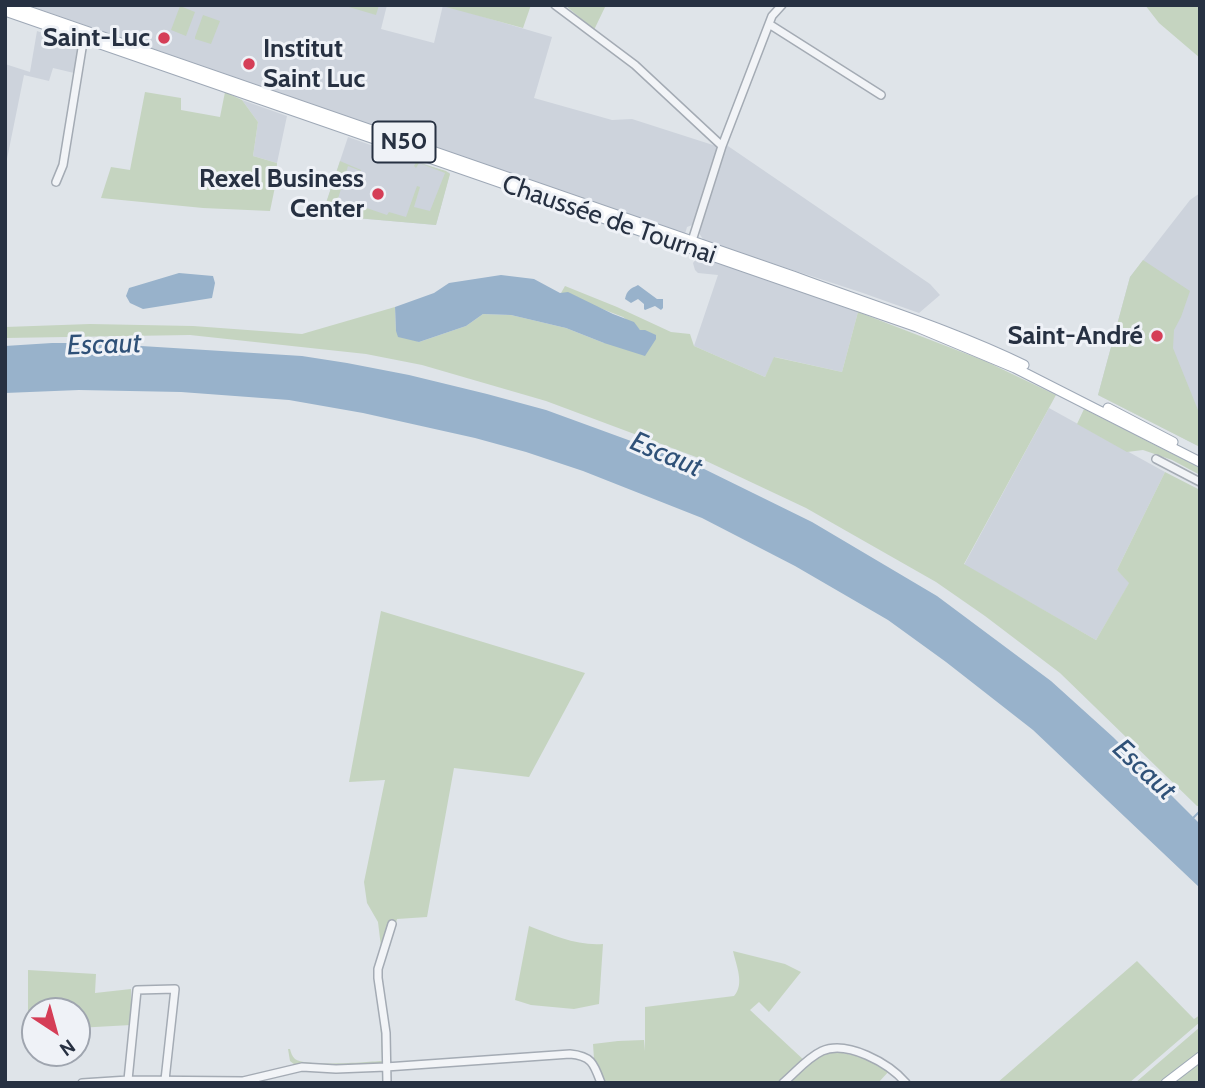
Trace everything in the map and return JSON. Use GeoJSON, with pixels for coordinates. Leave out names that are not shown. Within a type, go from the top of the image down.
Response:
{"type":"FeatureCollection","features":[{"type":"Feature","properties":{"kind":"main road","name":"Chaussée de Tournai"},"geometry":{"type":"LineString","coordinates":[[10,5],[84,36]]}},
{"type":"Feature","properties":{"kind":"main road","name":"Chaussée de Tournai"},"geometry":{"type":"LineString","coordinates":[[5,11],[919,322],[992,351],[1200,455]]}},
{"type":"Feature","properties":{"kind":"main road","name":"Chaussée de Tournai"},"geometry":{"type":"LineString","coordinates":[[691,244],[989,356],[1200,462]]}},
{"type":"Feature","properties":{"kind":"main road"},"geometry":{"type":"LineString","coordinates":[[1166,1083],[1200,1056]]}},
{"type":"Feature","properties":{"kind":"street"},"geometry":{"type":"LineString","coordinates":[[555,5],[635,65],[722,146]]}},
{"type":"Feature","properties":{"kind":"street"},"geometry":{"type":"LineString","coordinates":[[691,244],[722,146],[772,16],[782,5]]}},
{"type":"Feature","properties":{"kind":"street"},"geometry":{"type":"LineString","coordinates":[[769,24],[881,94]]}},
{"type":"Feature","properties":{"kind":"street"},"geometry":{"type":"LineString","coordinates":[[56,182],[63,165],[84,36]]}},
{"type":"Feature","properties":{"kind":"street"},"geometry":{"type":"LineString","coordinates":[[1156,459],[1200,482]]}},
{"type":"Feature","properties":{"kind":"street"},"geometry":{"type":"LineString","coordinates":[[387,1083],[386,1033],[378,969],[392,924]]}},
{"type":"Feature","properties":{"kind":"street"},"geometry":{"type":"LineString","coordinates":[[128,1080],[137,990],[175,989],[165,1080]]}},
{"type":"Feature","properties":{"kind":"street"},"geometry":{"type":"LineString","coordinates":[[783,1083],[811,1058],[832,1049],[876,1059],[893,1069],[906,1083]]}},
{"type":"Feature","properties":{"kind":"street"},"geometry":{"type":"LineString","coordinates":[[82,1083],[128,1080],[243,1081],[302,1067],[386,1067],[570,1054],[589,1059],[601,1083]]}},
{"type":"Feature","properties":{"kind":"shaded area"},"geometry":{"type":"Polygon","coordinates":[[[27,5],[387,5],[381,29],[434,43],[443,5],[552,37],[534,98],[612,120],[632,119],[716,146],[716,157],[695,224],[687,227],[685,234],[27,5]]]}},
{"type":"Feature","properties":{"kind":"shaded area"},"geometry":{"type":"Polygon","coordinates":[[[37,31],[79,45],[74,73],[53,68],[49,81],[24,75],[7,159],[5,64],[30,72],[37,31]]]}},
{"type":"Feature","properties":{"kind":"shaded area"},"geometry":{"type":"Polygon","coordinates":[[[242,100],[287,116],[277,163],[253,156],[258,122],[242,100]]]}},
{"type":"Feature","properties":{"kind":"shaded area"},"geometry":{"type":"Polygon","coordinates":[[[348,137],[450,173],[436,225],[322,215],[348,137]]]}},
{"type":"Feature","properties":{"kind":"shaded area"},"geometry":{"type":"Polygon","coordinates":[[[725,144],[930,284],[940,295],[919,313],[704,241],[699,233],[725,144]]]}},
{"type":"Feature","properties":{"kind":"shaded area","name":"Saint-André"},"geometry":{"type":"Polygon","coordinates":[[[1200,193],[1200,447],[1098,395],[1130,277],[1190,200],[1200,193]]]}},
{"type":"Feature","properties":{"kind":"shaded area"},"geometry":{"type":"Polygon","coordinates":[[[702,257],[858,312],[842,372],[775,357],[765,377],[694,346],[718,275],[698,273],[695,270],[693,263],[702,257]]]}},
{"type":"Feature","properties":{"kind":"shaded area"},"geometry":{"type":"Polygon","coordinates":[[[1049,408],[1165,472],[1117,570],[1130,582],[1096,640],[964,565],[1049,408]]]}},
{"type":"Feature","properties":{"kind":"green space"},"geometry":{"type":"Polygon","coordinates":[[[342,5],[379,5],[376,15],[342,5]]]}},
{"type":"Feature","properties":{"kind":"green space"},"geometry":{"type":"Polygon","coordinates":[[[443,5],[531,5],[523,28],[443,5]]]}},
{"type":"Feature","properties":{"kind":"green space"},"geometry":{"type":"Polygon","coordinates":[[[565,5],[606,5],[594,30],[565,5]]]}},
{"type":"Feature","properties":{"kind":"green space"},"geometry":{"type":"Polygon","coordinates":[[[1145,5],[1200,5],[1200,58],[1159,23],[1145,5]]]}},
{"type":"Feature","properties":{"kind":"green space"},"geometry":{"type":"Polygon","coordinates":[[[180,6],[195,12],[186,36],[171,30],[180,6]]]}},
{"type":"Feature","properties":{"kind":"green space"},"geometry":{"type":"Polygon","coordinates":[[[203,15],[220,21],[211,44],[195,39],[203,15]]]}},
{"type":"Feature","properties":{"kind":"green space"},"geometry":{"type":"Polygon","coordinates":[[[145,92],[181,98],[181,110],[220,117],[225,92],[242,100],[258,122],[253,156],[277,163],[270,211],[203,208],[101,198],[111,167],[130,170],[145,92]]]}},
{"type":"Feature","properties":{"kind":"green space"},"geometry":{"type":"Polygon","coordinates":[[[340,161],[361,171],[348,166],[337,202],[354,209],[358,205],[387,215],[389,212],[406,217],[417,186],[420,187],[414,207],[430,211],[445,173],[419,163],[416,168],[416,162],[446,171],[450,174],[436,225],[322,215],[340,161]]]}},
{"type":"Feature","properties":{"kind":"green space","name":"Saint-André"},"geometry":{"type":"Polygon","coordinates":[[[1143,260],[1190,291],[1174,330],[1173,348],[1200,415],[1200,447],[1098,395],[1130,277],[1143,260]]]}},
{"type":"Feature","properties":{"kind":"green space"},"geometry":{"type":"Polygon","coordinates":[[[565,286],[671,332],[690,334],[694,346],[765,377],[774,357],[842,372],[858,312],[985,361],[1056,395],[964,564],[1096,640],[1129,583],[1117,570],[1165,472],[1200,490],[1200,806],[1060,673],[985,616],[936,582],[806,508],[704,460],[546,401],[422,365],[366,354],[190,335],[5,338],[5,327],[90,324],[193,326],[302,334],[395,307],[396,331],[419,342],[466,326],[483,314],[511,315],[566,328],[604,343],[640,330],[623,317],[561,293],[565,286]]]}},
{"type":"Feature","properties":{"kind":"green space"},"geometry":{"type":"Polygon","coordinates":[[[1084,409],[1200,468],[1200,475],[1172,460],[1143,450],[1127,452],[1077,424],[1084,409]]]}},
{"type":"Feature","properties":{"kind":"green space"},"geometry":{"type":"Polygon","coordinates":[[[381,611],[585,673],[529,777],[454,768],[427,917],[397,919],[390,946],[381,947],[378,922],[367,903],[364,882],[385,780],[349,782],[381,611]]]}},
{"type":"Feature","properties":{"kind":"green space"},"geometry":{"type":"Polygon","coordinates":[[[529,926],[574,942],[603,944],[599,1004],[574,1009],[531,1005],[515,1000],[529,926]]]}},
{"type":"Feature","properties":{"kind":"green space"},"geometry":{"type":"Polygon","coordinates":[[[733,951],[785,964],[801,972],[769,1012],[759,1002],[750,1010],[806,1062],[783,1083],[606,1083],[594,1059],[593,1044],[644,1040],[645,1051],[645,1007],[734,996],[739,980],[733,951]]]}},
{"type":"Feature","properties":{"kind":"green space"},"geometry":{"type":"Polygon","coordinates":[[[1137,961],[1194,1019],[1200,1015],[1200,1022],[1129,1083],[997,1083],[1137,961]]]}},
{"type":"Feature","properties":{"kind":"green space"},"geometry":{"type":"Polygon","coordinates":[[[28,970],[96,974],[95,993],[131,989],[131,1025],[91,1027],[91,997],[28,997],[28,970]]]}},
{"type":"Feature","properties":{"kind":"green space"},"geometry":{"type":"Polygon","coordinates":[[[380,1015],[383,1015],[382,1064],[295,1065],[290,1061],[288,1049],[295,1059],[311,1063],[382,1061],[380,1015]]]}},
{"type":"Feature","properties":{"kind":"green space"},"geometry":{"type":"Polygon","coordinates":[[[1200,1027],[1200,1052],[1161,1083],[1135,1083],[1200,1027]]]}},
{"type":"Feature","properties":{"kind":"green space"},"geometry":{"type":"Polygon","coordinates":[[[830,1051],[861,1058],[890,1070],[878,1083],[787,1083],[818,1056],[830,1051]]]}},
{"type":"Feature","properties":{"kind":"green space"},"geometry":{"type":"Polygon","coordinates":[[[1200,1060],[1200,1083],[1171,1083],[1200,1060]]]}},
{"type":"Feature","properties":{"kind":"water"},"geometry":{"type":"Polygon","coordinates":[[[179,273],[213,276],[215,283],[212,298],[143,309],[130,303],[126,296],[129,288],[179,273]]]}},
{"type":"Feature","properties":{"kind":"water"},"geometry":{"type":"Polygon","coordinates":[[[501,275],[534,279],[560,293],[568,292],[634,322],[640,330],[656,335],[656,339],[645,356],[566,328],[511,315],[483,314],[466,326],[419,342],[398,337],[395,307],[434,293],[449,283],[501,275]]]}},
{"type":"Feature","properties":{"kind":"water"},"geometry":{"type":"Polygon","coordinates":[[[638,285],[657,299],[663,299],[661,310],[655,306],[645,310],[644,304],[638,299],[631,303],[625,299],[629,290],[638,285]]]}},
{"type":"Feature","properties":{"kind":"water","name":"Escaut"},"geometry":{"type":"Polygon","coordinates":[[[93,343],[302,356],[347,363],[409,375],[546,410],[694,464],[812,522],[937,596],[1051,681],[1113,737],[1200,824],[1200,888],[1033,730],[946,662],[888,620],[795,566],[702,518],[583,471],[526,452],[363,413],[289,400],[181,392],[79,390],[5,393],[5,346],[93,343]]]}},
{"type":"Feature","properties":{"kind":"waterway"},"geometry":{"type":"LineString","coordinates":[[1192,819],[1199,812]]}},
{"type":"Feature","properties":{"kind":"place","name":"Saint-Luc"},"geometry":{"type":"Point","coordinates":[164,38]}},
{"type":"Feature","properties":{"kind":"place","name":"Institut Saint Luc"},"geometry":{"type":"Point","coordinates":[249,64]}},
{"type":"Feature","properties":{"kind":"place","name":"Rexel Business Center"},"geometry":{"type":"Point","coordinates":[378,194]}},
{"type":"Feature","properties":{"kind":"place","name":"Saint-André"},"geometry":{"type":"Point","coordinates":[1157,336]}}]}
